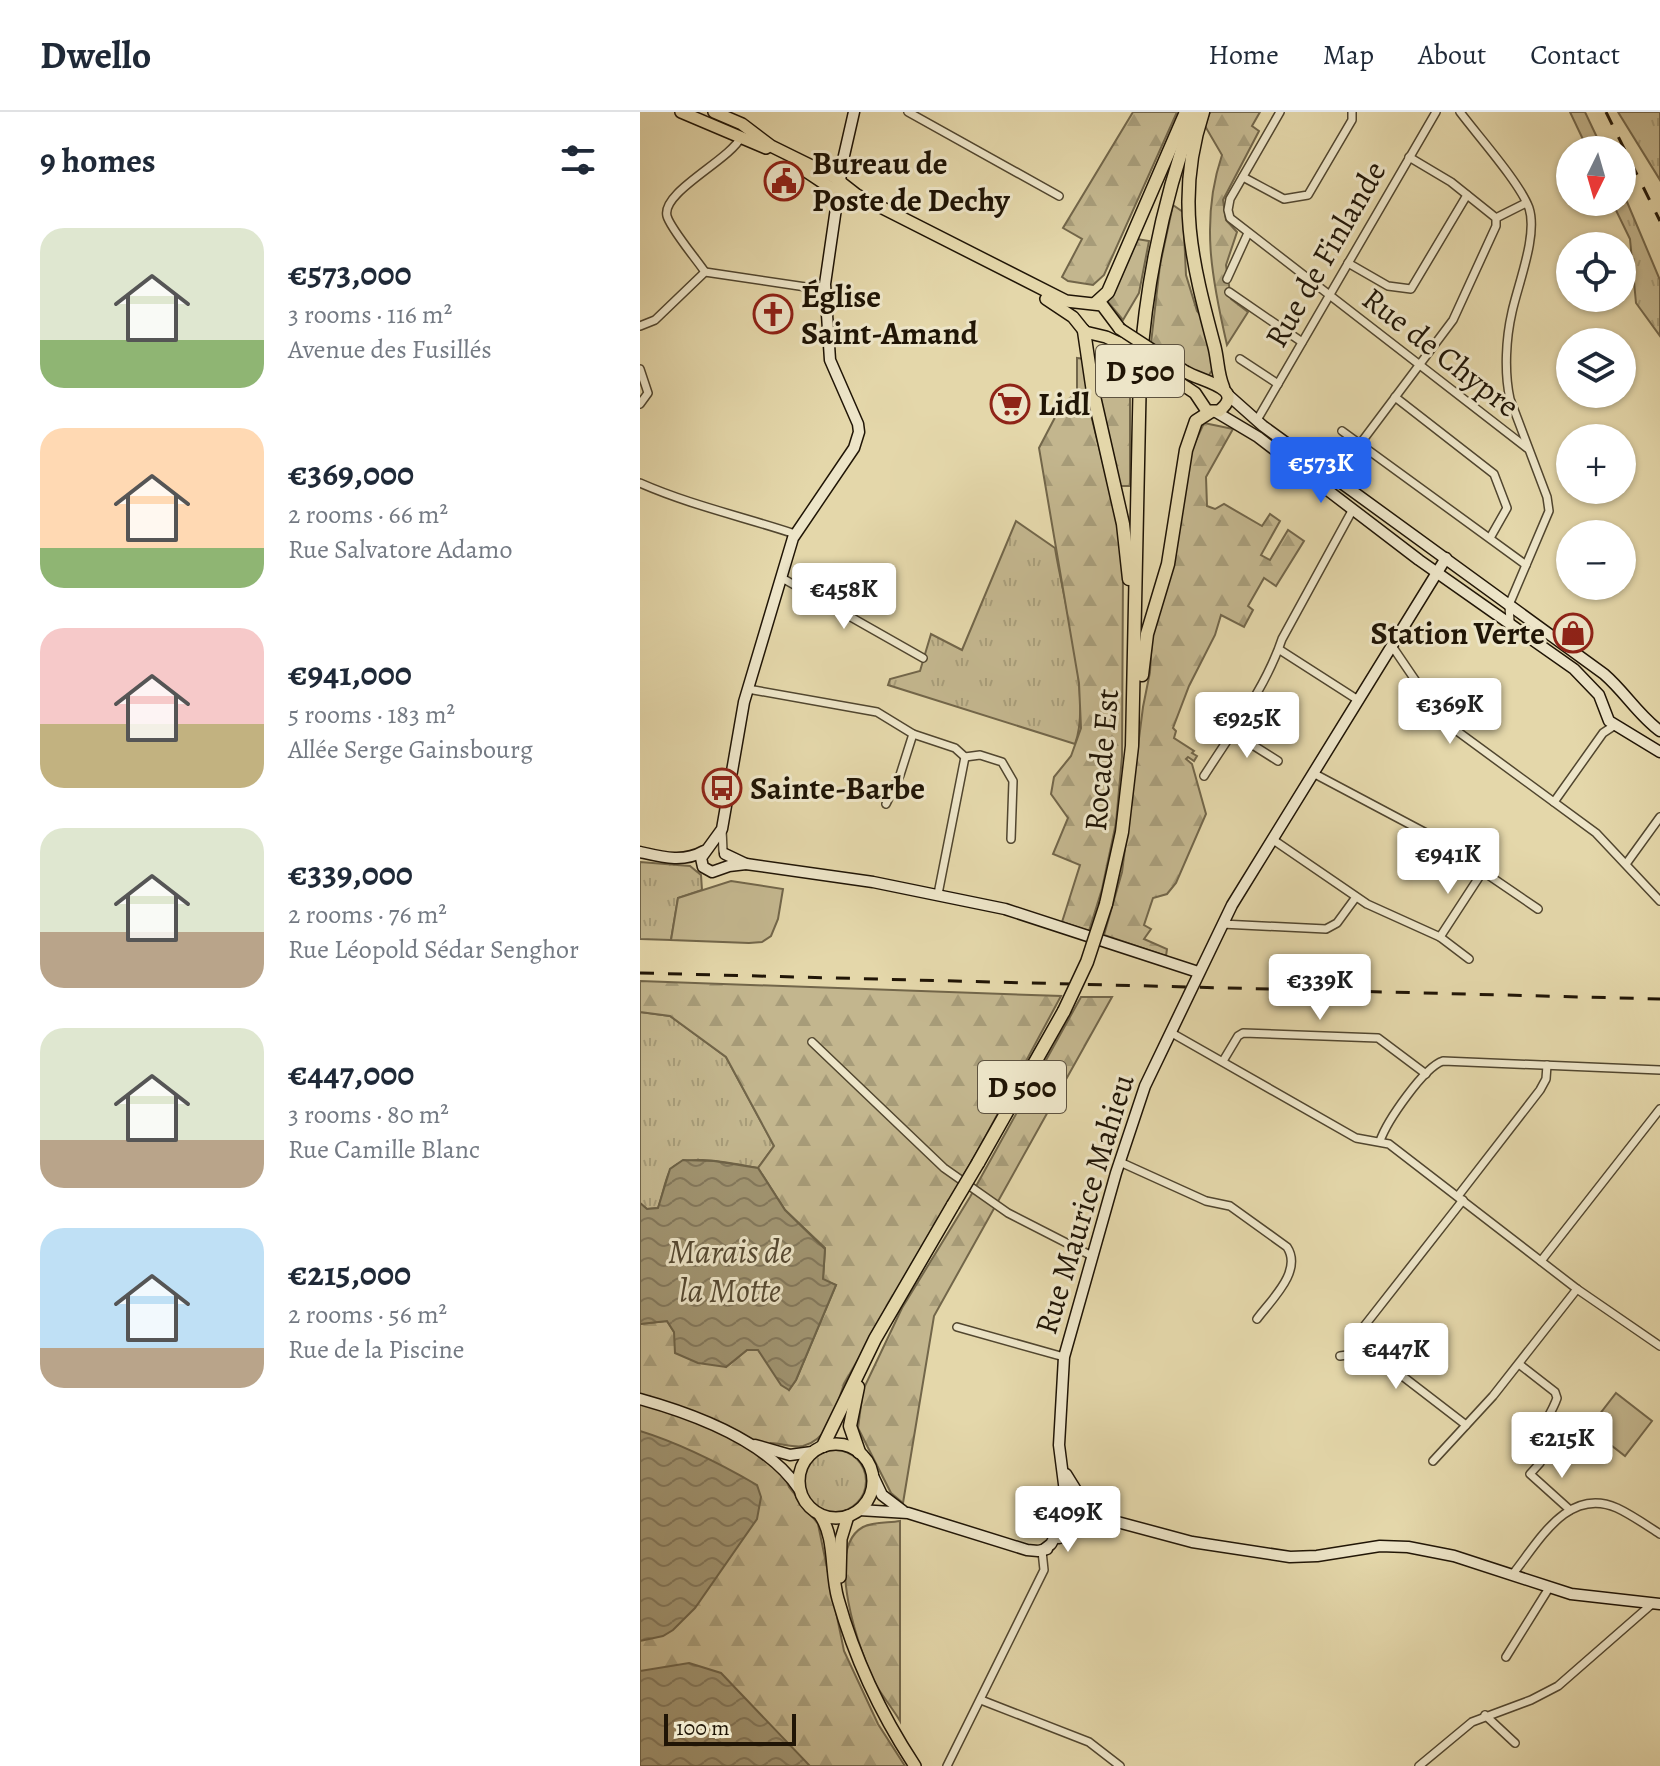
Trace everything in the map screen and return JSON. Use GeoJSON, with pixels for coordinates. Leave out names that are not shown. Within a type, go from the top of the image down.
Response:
{"type":"FeatureCollection","features":[{"type":"Feature","properties":{"kind":"highway"},"geometry":{"type":"LineString","coordinates":[[1092,304],[1108,292],[1186,112]]}},
{"type":"Feature","properties":{"kind":"highway","name":"Rocade Est"},"geometry":{"type":"LineString","coordinates":[[867,1357],[1064,1011],[1087,962],[1106,904],[1126,806],[1133,726],[1144,318],[1161,220],[1195,112]]}},
{"type":"Feature","properties":{"kind":"highway"},"geometry":{"type":"LineString","coordinates":[[1203,112],[1190,167],[1187,219],[1194,266],[1225,391]]}},
{"type":"Feature","properties":{"kind":"highway"},"geometry":{"type":"LineString","coordinates":[[1082,327],[1093,392],[1123,524],[1135,636]]}},
{"type":"Feature","properties":{"kind":"highway"},"geometry":{"type":"LineString","coordinates":[[1133,726],[1140,697],[1145,646],[1168,564],[1186,450],[1196,421],[1213,412]]}},
{"type":"Feature","properties":{"kind":"highway","name":"D 500"},"geometry":{"type":"LineString","coordinates":[[817,1449],[867,1357]]}},
{"type":"Feature","properties":{"kind":"highway","name":"D 500"},"geometry":{"type":"LineString","coordinates":[[859,1452],[851,1434],[850,1422],[867,1357]]}},
{"type":"Feature","properties":{"kind":"main road"},"geometry":{"type":"LineString","coordinates":[[681,112],[766,145],[926,232],[1069,303],[1106,308],[1113,323],[1120,329],[1186,372],[1225,391],[1226,404],[1213,412],[1202,407],[1196,395],[1186,387],[1119,343],[1082,327],[1029,284]]}},
{"type":"Feature","properties":{"kind":"main road"},"geometry":{"type":"LineString","coordinates":[[714,112],[729,115],[766,145]]}},
{"type":"Feature","properties":{"kind":"main road"},"geometry":{"type":"LineString","coordinates":[[1082,327],[1080,311],[1092,304]]}},
{"type":"Feature","properties":{"kind":"main road"},"geometry":{"type":"LineString","coordinates":[[845,1621],[839,1552],[842,1529],[870,1495],[873,1476],[859,1452],[842,1444],[817,1449],[800,1471],[799,1489],[807,1505],[820,1515],[827,1528],[835,1587],[845,1621],[859,1664],[882,1713],[915,1766]]}},
{"type":"Feature","properties":{"kind":"main road"},"geometry":{"type":"LineString","coordinates":[[820,1515],[836,1518],[854,1513]]}},
{"type":"Feature","properties":{"kind":"street"},"geometry":{"type":"LineString","coordinates":[[724,867],[722,829],[748,689],[795,534],[854,448],[859,432],[830,360],[826,290],[826,272],[854,112]]}},
{"type":"Feature","properties":{"kind":"street"},"geometry":{"type":"LineString","coordinates":[[908,112],[1059,196]]}},
{"type":"Feature","properties":{"kind":"street"},"geometry":{"type":"LineString","coordinates":[[1227,279],[1248,233],[1228,213],[1230,199],[1280,112]]}},
{"type":"Feature","properties":{"kind":"street"},"geometry":{"type":"LineString","coordinates":[[1243,177],[1284,199],[1308,195],[1352,120],[1352,112]]}},
{"type":"Feature","properties":{"kind":"street","name":"Rue de Finlande"},"geometry":{"type":"LineString","coordinates":[[1257,420],[1436,112]]}},
{"type":"Feature","properties":{"kind":"street"},"geometry":{"type":"LineString","coordinates":[[1460,112],[1526,203],[1531,228],[1509,328],[1507,387],[1547,497],[1549,511],[1509,605],[1511,624]]}},
{"type":"Feature","properties":{"kind":"street"},"geometry":{"type":"LineString","coordinates":[[741,137],[734,148],[674,196],[667,207],[668,219],[705,272],[826,290]]}},
{"type":"Feature","properties":{"kind":"street"},"geometry":{"type":"LineString","coordinates":[[1409,157],[1451,182],[1496,218]]}},
{"type":"Feature","properties":{"kind":"street"},"geometry":{"type":"LineString","coordinates":[[1348,263],[1388,286],[1411,289],[1467,195]]}},
{"type":"Feature","properties":{"kind":"street"},"geometry":{"type":"LineString","coordinates":[[1496,218],[1526,203]]}},
{"type":"Feature","properties":{"kind":"street"},"geometry":{"type":"LineString","coordinates":[[1360,444],[1455,317],[1495,230],[1496,218]]}},
{"type":"Feature","properties":{"kind":"street","name":"Rue de Chypre"},"geometry":{"type":"LineString","coordinates":[[1248,233],[1529,449]]}},
{"type":"Feature","properties":{"kind":"street"},"geometry":{"type":"LineString","coordinates":[[640,326],[655,320],[705,272]]}},
{"type":"Feature","properties":{"kind":"street"},"geometry":{"type":"LineString","coordinates":[[1229,292],[1302,342]]}},
{"type":"Feature","properties":{"kind":"street"},"geometry":{"type":"LineString","coordinates":[[1240,359],[1278,384]]}},
{"type":"Feature","properties":{"kind":"street"},"geometry":{"type":"LineString","coordinates":[[640,369],[648,393],[640,404]]}},
{"type":"Feature","properties":{"kind":"street"},"geometry":{"type":"LineString","coordinates":[[1225,391],[1257,420],[1608,677],[1660,731]]}},
{"type":"Feature","properties":{"kind":"street"},"geometry":{"type":"LineString","coordinates":[[1395,397],[1494,474],[1507,508],[1490,538]]}},
{"type":"Feature","properties":{"kind":"street"},"geometry":{"type":"LineString","coordinates":[[1213,412],[1254,434],[1437,573],[1582,676],[1597,693],[1611,719],[1660,752]]}},
{"type":"Feature","properties":{"kind":"street"},"geometry":{"type":"LineString","coordinates":[[1342,431],[1526,565]]}},
{"type":"Feature","properties":{"kind":"street"},"geometry":{"type":"LineString","coordinates":[[640,483],[681,500],[730,512],[795,534]]}},
{"type":"Feature","properties":{"kind":"street"},"geometry":{"type":"LineString","coordinates":[[1204,776],[1280,650],[1282,639],[1353,509]]}},
{"type":"Feature","properties":{"kind":"street","name":"Rue Maurice Mahieu"},"geometry":{"type":"LineString","coordinates":[[1061,1505],[1065,1486],[1059,1445],[1064,1357],[1139,1102],[1222,924],[1446,558]]}},
{"type":"Feature","properties":{"kind":"street"},"geometry":{"type":"LineString","coordinates":[[782,578],[923,658]]}},
{"type":"Feature","properties":{"kind":"street"},"geometry":{"type":"LineString","coordinates":[[1392,646],[1428,699],[1457,731],[1596,833],[1660,901]]}},
{"type":"Feature","properties":{"kind":"street"},"geometry":{"type":"LineString","coordinates":[[1280,650],[1358,700]]}},
{"type":"Feature","properties":{"kind":"street"},"geometry":{"type":"LineString","coordinates":[[748,689],[877,712],[913,734],[955,748],[965,757],[980,755],[998,760],[1012,776],[1011,839]]}},
{"type":"Feature","properties":{"kind":"street"},"geometry":{"type":"LineString","coordinates":[[1554,802],[1611,719],[1612,697],[1626,696]]}},
{"type":"Feature","properties":{"kind":"street"},"geometry":{"type":"LineString","coordinates":[[1611,719],[1625,725],[1632,720],[1635,707]]}},
{"type":"Feature","properties":{"kind":"street"},"geometry":{"type":"LineString","coordinates":[[1232,732],[1278,761]]}},
{"type":"Feature","properties":{"kind":"street"},"geometry":{"type":"LineString","coordinates":[[886,804],[900,775],[913,734]]}},
{"type":"Feature","properties":{"kind":"street"},"geometry":{"type":"LineString","coordinates":[[938,894],[965,757]]}},
{"type":"Feature","properties":{"kind":"street"},"geometry":{"type":"LineString","coordinates":[[1313,773],[1358,799],[1408,822],[1538,909]]}},
{"type":"Feature","properties":{"kind":"street"},"geometry":{"type":"LineString","coordinates":[[1626,864],[1660,817]]}},
{"type":"Feature","properties":{"kind":"street"},"geometry":{"type":"LineString","coordinates":[[705,869],[701,860],[722,829]]}},
{"type":"Feature","properties":{"kind":"street"},"geometry":{"type":"LineString","coordinates":[[1272,839],[1356,897],[1391,917],[1440,937],[1469,959]]}},
{"type":"Feature","properties":{"kind":"street"},"geometry":{"type":"LineString","coordinates":[[676,858],[694,856],[707,849],[724,852],[746,864]]}},
{"type":"Feature","properties":{"kind":"street"},"geometry":{"type":"LineString","coordinates":[[640,852],[676,858],[714,872],[724,867],[746,864],[938,894],[1014,911],[1198,972]]}},
{"type":"Feature","properties":{"kind":"street"},"geometry":{"type":"LineString","coordinates":[[1440,937],[1483,871]]}},
{"type":"Feature","properties":{"kind":"street"},"geometry":{"type":"LineString","coordinates":[[1222,924],[1326,929],[1337,923],[1356,897]]}},
{"type":"Feature","properties":{"kind":"street"},"geometry":{"type":"LineString","coordinates":[[1170,1032],[1356,1138],[1393,1146],[1577,1289],[1660,1346]]}},
{"type":"Feature","properties":{"kind":"street"},"geometry":{"type":"LineString","coordinates":[[1223,1061],[1243,1033],[1378,1038],[1426,1074]]}},
{"type":"Feature","properties":{"kind":"street"},"geometry":{"type":"LineString","coordinates":[[812,1042],[944,1168],[1008,1213],[1092,1256]]}},
{"type":"Feature","properties":{"kind":"street"},"geometry":{"type":"LineString","coordinates":[[1380,1141],[1389,1122],[1435,1063],[1660,1070]]}},
{"type":"Feature","properties":{"kind":"street"},"geometry":{"type":"LineString","coordinates":[[1466,1425],[1362,1345],[1358,1334],[1540,1090],[1546,1079],[1547,1065]]}},
{"type":"Feature","properties":{"kind":"street"},"geometry":{"type":"LineString","coordinates":[[1541,1261],[1660,1109]]}},
{"type":"Feature","properties":{"kind":"street"},"geometry":{"type":"LineString","coordinates":[[1120,1162],[1206,1201],[1230,1206],[1287,1247],[1292,1255],[1290,1274],[1257,1319]]}},
{"type":"Feature","properties":{"kind":"street"},"geometry":{"type":"LineString","coordinates":[[1433,1461],[1519,1364],[1577,1289]]}},
{"type":"Feature","properties":{"kind":"street"},"geometry":{"type":"LineString","coordinates":[[957,1327],[1064,1357]]}},
{"type":"Feature","properties":{"kind":"street"},"geometry":{"type":"LineString","coordinates":[[1340,1356],[1354,1354],[1362,1345]]}},
{"type":"Feature","properties":{"kind":"street"},"geometry":{"type":"LineString","coordinates":[[1519,1364],[1555,1392],[1557,1398],[1539,1434],[1540,1463],[1530,1474],[1570,1510]]}},
{"type":"Feature","properties":{"kind":"street"},"geometry":{"type":"LineString","coordinates":[[640,1399],[701,1419],[744,1441],[780,1466],[799,1489]]}},
{"type":"Feature","properties":{"kind":"street"},"geometry":{"type":"LineString","coordinates":[[744,1441],[786,1455],[817,1449]]}},
{"type":"Feature","properties":{"kind":"street","name":"Rue Maurice Mahieu"},"geometry":{"type":"LineString","coordinates":[[1061,1461],[1071,1484],[1083,1498]]}},
{"type":"Feature","properties":{"kind":"street"},"geometry":{"type":"LineString","coordinates":[[873,1476],[882,1495],[908,1513]]}},
{"type":"Feature","properties":{"kind":"street"},"geometry":{"type":"LineString","coordinates":[[947,1766],[1044,1570],[1042,1551],[1055,1537],[1061,1505],[1068,1495],[1083,1498],[1094,1509],[1121,1522]]}},
{"type":"Feature","properties":{"kind":"street"},"geometry":{"type":"LineString","coordinates":[[854,1513],[908,1513],[1027,1550],[1042,1551],[1053,1545],[1067,1528],[1088,1511],[1083,1498]]}},
{"type":"Feature","properties":{"kind":"street"},"geometry":{"type":"LineString","coordinates":[[1512,1575],[1552,1524],[1570,1510],[1593,1504],[1613,1507],[1660,1534]]}},
{"type":"Feature","properties":{"kind":"street"},"geometry":{"type":"LineString","coordinates":[[1061,1505],[1067,1520],[1095,1516],[1192,1542],[1290,1557],[1324,1556],[1380,1546],[1416,1548],[1549,1588],[1592,1597],[1657,1604]]}},
{"type":"Feature","properties":{"kind":"street"},"geometry":{"type":"LineString","coordinates":[[1506,1657],[1549,1588]]}},
{"type":"Feature","properties":{"kind":"street"},"geometry":{"type":"LineString","coordinates":[[1419,1766],[1460,1730],[1485,1715],[1531,1700],[1558,1686],[1657,1604]]}},
{"type":"Feature","properties":{"kind":"street"},"geometry":{"type":"LineString","coordinates":[[981,1700],[1089,1742],[1120,1766]]}},
{"type":"Feature","properties":{"kind":"street"},"geometry":{"type":"LineString","coordinates":[[1485,1715],[1515,1743]]}},
{"type":"Feature","properties":{"kind":"green space"},"geometry":{"type":"Polygon","coordinates":[[[1133,112],[1177,112],[1104,275],[1093,285],[1068,281],[1062,277],[1082,239],[1063,228],[1133,112]]]}},
{"type":"Feature","properties":{"kind":"green space"},"geometry":{"type":"Polygon","coordinates":[[[1210,112],[1260,112],[1252,126],[1259,131],[1223,200],[1226,220],[1237,232],[1226,265],[1231,299],[1248,312],[1227,345],[1211,250],[1211,203],[1222,155],[1205,126],[1210,112]]]}},
{"type":"Feature","properties":{"kind":"green space"},"geometry":{"type":"Polygon","coordinates":[[[1570,112],[1585,112],[1596,136],[1581,136],[1570,112]]]}},
{"type":"Feature","properties":{"kind":"green space"},"geometry":{"type":"Polygon","coordinates":[[[1618,112],[1660,112],[1660,180],[1636,141],[1636,136],[1633,136],[1618,112]]]}},
{"type":"Feature","properties":{"kind":"green space"},"geometry":{"type":"Polygon","coordinates":[[[1173,205],[1183,212],[1186,275],[1201,316],[1214,367],[1209,375],[1200,375],[1151,343],[1160,265],[1173,205]]]}},
{"type":"Feature","properties":{"kind":"green space"},"geometry":{"type":"Polygon","coordinates":[[[1619,216],[1633,216],[1660,280],[1660,336],[1636,303],[1636,232],[1627,232],[1619,216]]]}},
{"type":"Feature","properties":{"kind":"green space"},"geometry":{"type":"Polygon","coordinates":[[[1137,239],[1149,241],[1139,293],[1123,320],[1107,301],[1137,239]]]}},
{"type":"Feature","properties":{"kind":"green space"},"geometry":{"type":"Polygon","coordinates":[[[1102,348],[1119,354],[1118,378],[1130,383],[1130,486],[1119,486],[1098,399],[1094,359],[1102,348]]]}},
{"type":"Feature","properties":{"kind":"green space"},"geometry":{"type":"Polygon","coordinates":[[[1077,358],[1085,359],[1087,399],[1120,531],[1123,572],[1122,757],[1116,823],[1102,889],[1089,931],[1062,922],[1080,865],[1053,854],[1068,818],[1051,794],[1054,777],[1071,756],[1081,728],[1079,683],[1039,448],[1061,406],[1077,392],[1077,358]]]}},
{"type":"Feature","properties":{"kind":"green space"},"geometry":{"type":"Polygon","coordinates":[[[1204,423],[1233,429],[1206,477],[1207,506],[1215,509],[1224,504],[1262,526],[1270,514],[1280,521],[1261,555],[1270,560],[1288,530],[1304,541],[1276,586],[1264,578],[1248,606],[1253,610],[1244,627],[1221,615],[1173,728],[1176,731],[1174,738],[1197,756],[1194,761],[1188,757],[1186,759],[1192,764],[1206,814],[1176,883],[1167,894],[1153,898],[1144,925],[1151,929],[1144,939],[1167,949],[1166,956],[1104,935],[1122,872],[1150,672],[1152,637],[1191,451],[1204,423]]]}},
{"type":"Feature","properties":{"kind":"green space"},"geometry":{"type":"Polygon","coordinates":[[[1016,521],[1055,548],[1078,676],[1079,725],[1075,744],[888,685],[890,679],[920,671],[931,634],[962,650],[1016,521]]]}},
{"type":"Feature","properties":{"kind":"green space"},"geometry":{"type":"Polygon","coordinates":[[[640,862],[690,866],[701,875],[702,890],[678,898],[671,940],[640,939],[640,862]]]}},
{"type":"Feature","properties":{"kind":"green space"},"geometry":{"type":"Polygon","coordinates":[[[731,881],[783,889],[778,919],[771,936],[762,942],[749,943],[671,940],[678,898],[731,881]]]}},
{"type":"Feature","properties":{"kind":"green space"},"geometry":{"type":"Polygon","coordinates":[[[640,981],[1061,996],[982,1143],[844,1384],[826,1429],[820,1437],[803,1446],[771,1443],[789,1487],[818,1524],[844,1651],[878,1724],[905,1766],[640,1766],[640,1324],[667,1321],[674,1332],[726,1367],[747,1350],[758,1350],[789,1390],[836,1285],[823,1280],[825,1248],[785,1210],[758,1168],[774,1146],[726,1057],[670,1016],[640,1012],[640,981]]]}},
{"type":"Feature","properties":{"kind":"green space"},"geometry":{"type":"Polygon","coordinates":[[[1081,997],[1112,997],[934,1316],[903,1503],[891,1493],[858,1428],[863,1390],[902,1308],[970,1197],[1081,997]]]}},
{"type":"Feature","properties":{"kind":"green space"},"geometry":{"type":"Polygon","coordinates":[[[640,1012],[670,1016],[726,1057],[774,1146],[758,1168],[711,1160],[686,1161],[676,1165],[668,1174],[658,1208],[647,1209],[640,1203],[640,1012]]]}},
{"type":"Feature","properties":{"kind":"green space"},"geometry":{"type":"Polygon","coordinates":[[[1616,1393],[1652,1421],[1625,1456],[1589,1428],[1616,1393]]]}},
{"type":"Feature","properties":{"kind":"green space"},"geometry":{"type":"Polygon","coordinates":[[[835,1450],[857,1459],[866,1481],[857,1503],[835,1512],[813,1503],[804,1481],[813,1459],[835,1450]]]}},
{"type":"Feature","properties":{"kind":"green space"},"geometry":{"type":"Polygon","coordinates":[[[900,1521],[900,1721],[869,1670],[854,1627],[845,1578],[851,1539],[867,1525],[900,1521]]]}},
{"type":"Feature","properties":{"kind":"water","name":"Marais de la Motte"},"geometry":{"type":"Polygon","coordinates":[[[683,1160],[758,1168],[785,1210],[825,1249],[823,1279],[836,1285],[789,1390],[781,1385],[758,1350],[747,1350],[726,1367],[698,1363],[675,1353],[674,1332],[667,1321],[640,1324],[640,1203],[647,1209],[658,1208],[670,1169],[683,1160]]]}},
{"type":"Feature","properties":{"kind":"water"},"geometry":{"type":"Polygon","coordinates":[[[640,1431],[729,1469],[757,1485],[761,1497],[757,1519],[695,1608],[663,1636],[640,1641],[640,1431]]]}},
{"type":"Feature","properties":{"kind":"water"},"geometry":{"type":"Polygon","coordinates":[[[689,1663],[721,1673],[810,1766],[640,1766],[640,1671],[689,1663]]]}},
{"type":"Feature","properties":{"kind":"railway"},"geometry":{"type":"LineString","coordinates":[[1606,112],[1660,221]]}},
{"type":"Feature","properties":{"kind":"railway"},"geometry":{"type":"LineString","coordinates":[[640,973],[1660,999]]}},
{"type":"Feature","properties":{"kind":"place","name":"Bureau de Poste de Dechy"},"geometry":{"type":"Point","coordinates":[784,181]}},
{"type":"Feature","properties":{"kind":"place","name":"Église Saint-Amand"},"geometry":{"type":"Point","coordinates":[773,314]}},
{"type":"Feature","properties":{"kind":"place","name":"Lidl"},"geometry":{"type":"Point","coordinates":[1010,404]}},
{"type":"Feature","properties":{"kind":"place","name":"Station Verte"},"geometry":{"type":"Point","coordinates":[1573,633]}},
{"type":"Feature","properties":{"kind":"place","name":"Sainte-Barbe"},"geometry":{"type":"Point","coordinates":[722,788]}}]}
